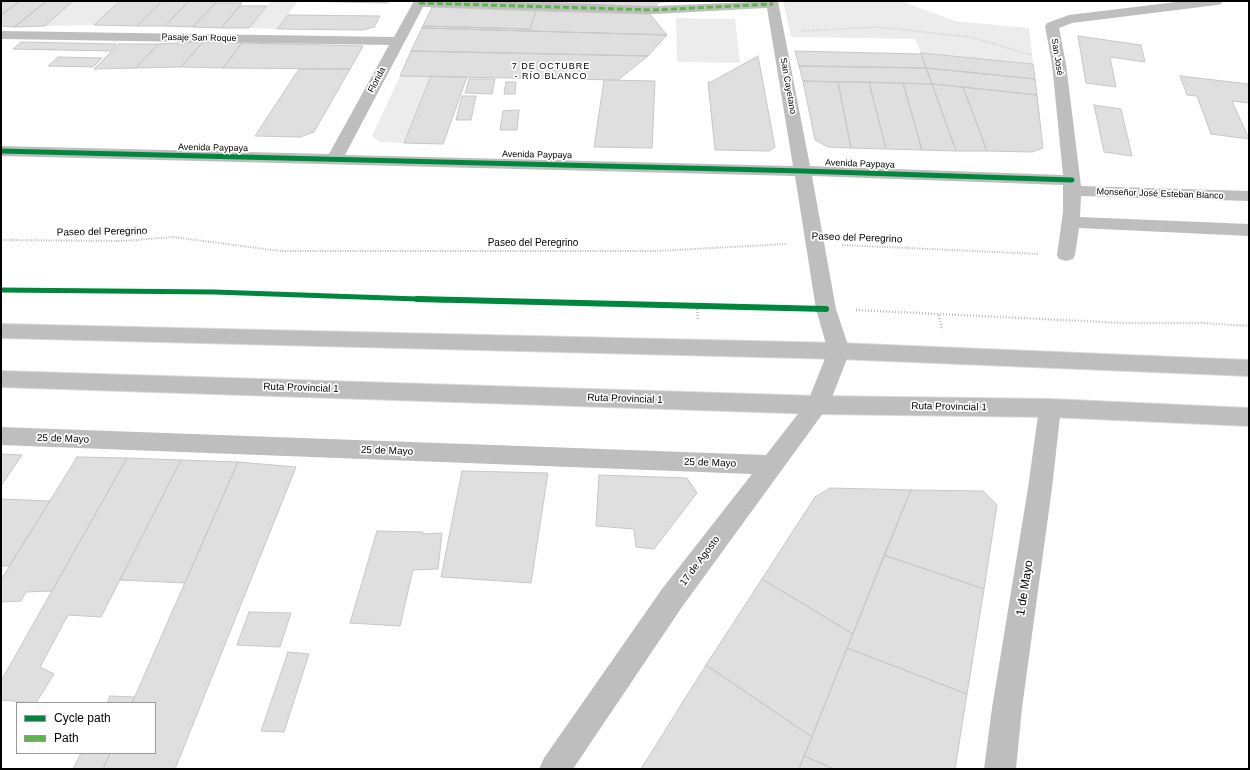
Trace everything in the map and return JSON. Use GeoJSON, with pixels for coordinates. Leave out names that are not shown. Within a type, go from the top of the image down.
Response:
{"type":"FeatureCollection","features":[{"type":"Feature","properties":{"kind":"street","name":"San José"},"geometry":{"type":"LineString","coordinates":[[1066,255],[1071,222],[1072,186],[1059,64],[1052,26],[1069,19],[1217,1]]}},
{"type":"Feature","properties":{"kind":"street"},"geometry":{"type":"LineString","coordinates":[[419,2],[654,10],[773,3]]}},
{"type":"Feature","properties":{"kind":"street","name":"Florida"},"geometry":{"type":"LineString","coordinates":[[334,160],[419,2]]}},
{"type":"Feature","properties":{"kind":"street","name":"San Cayetano"},"geometry":{"type":"LineString","coordinates":[[773,3],[826,309],[839,351]]}},
{"type":"Feature","properties":{"kind":"street","name":"Pasaje San Roque"},"geometry":{"type":"LineString","coordinates":[[1,35],[397,42]]}},
{"type":"Feature","properties":{"kind":"street","name":"Avenida Paypaya"},"geometry":{"type":"LineString","coordinates":[[1,151],[803,171],[1072,186]]}},
{"type":"Feature","properties":{"kind":"street","name":"Monseñor José Esteban Blanco"},"geometry":{"type":"LineString","coordinates":[[1072,186],[1249,196]]}},
{"type":"Feature","properties":{"kind":"street"},"geometry":{"type":"LineString","coordinates":[[1071,222],[1249,230]]}},
{"type":"Feature","properties":{"kind":"street"},"geometry":{"type":"LineString","coordinates":[[1,330],[839,351],[1249,368]]}},
{"type":"Feature","properties":{"kind":"street","name":"17 de Agosto"},"geometry":{"type":"LineString","coordinates":[[555,769],[672,598],[818,405],[839,351]]}},
{"type":"Feature","properties":{"kind":"street","name":"Ruta Provincial 1"},"geometry":{"type":"LineString","coordinates":[[1,379],[818,405],[1050,408],[1249,417]]}},
{"type":"Feature","properties":{"kind":"street","name":"1 de Mayo"},"geometry":{"type":"LineString","coordinates":[[1000,769],[1007,708],[1040,488],[1050,408]]}},
{"type":"Feature","properties":{"kind":"street","name":"25 de Mayo"},"geometry":{"type":"LineString","coordinates":[[1,436],[772,465]]}},
{"type":"Feature","properties":{"kind":"path"},"geometry":{"type":"LineString","coordinates":[[778,33],[877,27],[970,37],[1059,64]]}},
{"type":"Feature","properties":{"kind":"path"},"geometry":{"type":"LineString","coordinates":[[826,309],[1124,323],[1202,323],[1249,326]]}},
{"type":"Feature","properties":{"kind":"shaded area"},"geometry":{"type":"Polygon","coordinates":[[[73,1],[120,1],[94,25],[45,26],[73,1]]]}},
{"type":"Feature","properties":{"kind":"shaded area"},"geometry":{"type":"Polygon","coordinates":[[[271,1],[298,1],[277,29],[249,28],[271,1]]]}},
{"type":"Feature","properties":{"kind":"shaded area"},"geometry":{"type":"Polygon","coordinates":[[[783,1],[901,1],[955,21],[1029,28],[1033,64],[921,53],[915,39],[791,37],[783,1]]]}},
{"type":"Feature","properties":{"kind":"shaded area"},"geometry":{"type":"Polygon","coordinates":[[[676,18],[735,19],[740,63],[677,62],[676,18]]]}},
{"type":"Feature","properties":{"kind":"shaded area"},"geometry":{"type":"Polygon","coordinates":[[[400,76],[431,76],[404,143],[380,142],[372,136],[400,76]]]}},
{"type":"Feature","properties":{"kind":"building"},"geometry":{"type":"Polygon","coordinates":[[[20,1],[47,1],[14,27],[1,26],[1,15],[20,1]]]}},
{"type":"Feature","properties":{"kind":"building"},"geometry":{"type":"Polygon","coordinates":[[[20,1],[1,15],[1,2],[20,1]]]}},
{"type":"Feature","properties":{"kind":"building"},"geometry":{"type":"Polygon","coordinates":[[[47,1],[73,1],[45,26],[14,27],[47,1]]]}},
{"type":"Feature","properties":{"kind":"building"},"geometry":{"type":"Polygon","coordinates":[[[120,1],[162,1],[137,26],[94,25],[120,1]]]}},
{"type":"Feature","properties":{"kind":"building"},"geometry":{"type":"Polygon","coordinates":[[[162,1],[189,1],[165,26],[137,26],[162,1]]]}},
{"type":"Feature","properties":{"kind":"building"},"geometry":{"type":"Polygon","coordinates":[[[189,1],[217,1],[193,27],[165,26],[189,1]]]}},
{"type":"Feature","properties":{"kind":"building"},"geometry":{"type":"Polygon","coordinates":[[[298,1],[389,1],[388,3],[298,1]]]}},
{"type":"Feature","properties":{"kind":"building"},"geometry":{"type":"Polygon","coordinates":[[[487,1],[536,1],[536,2],[487,1]]]}},
{"type":"Feature","properties":{"kind":"building"},"geometry":{"type":"Polygon","coordinates":[[[536,1],[587,1],[586,4],[536,1]]]}},
{"type":"Feature","properties":{"kind":"building"},"geometry":{"type":"Polygon","coordinates":[[[587,1],[676,1],[659,2],[656,6],[644,7],[586,4],[587,1]]]}},
{"type":"Feature","properties":{"kind":"building"},"geometry":{"type":"Polygon","coordinates":[[[215,3],[242,3],[221,28],[193,27],[215,3]]]}},
{"type":"Feature","properties":{"kind":"building"},"geometry":{"type":"Polygon","coordinates":[[[240,6],[267,6],[249,28],[221,28],[240,6]]]}},
{"type":"Feature","properties":{"kind":"building"},"geometry":{"type":"Polygon","coordinates":[[[432,7],[536,11],[530,29],[423,26],[432,7]]]}},
{"type":"Feature","properties":{"kind":"building"},"geometry":{"type":"Polygon","coordinates":[[[536,11],[650,14],[667,35],[422,28],[423,26],[530,29],[536,11]]]}},
{"type":"Feature","properties":{"kind":"building"},"geometry":{"type":"Polygon","coordinates":[[[288,15],[380,16],[374,27],[363,30],[277,29],[288,15]]]}},
{"type":"Feature","properties":{"kind":"building"},"geometry":{"type":"Polygon","coordinates":[[[422,28],[667,35],[648,56],[411,51],[422,28]]]}},
{"type":"Feature","properties":{"kind":"building"},"geometry":{"type":"Polygon","coordinates":[[[1078,36],[1141,45],[1145,62],[1110,57],[1116,87],[1086,83],[1078,36]]]}},
{"type":"Feature","properties":{"kind":"building"},"geometry":{"type":"Polygon","coordinates":[[[21,42],[117,44],[110,51],[13,49],[21,42]]]}},
{"type":"Feature","properties":{"kind":"building"},"geometry":{"type":"Polygon","coordinates":[[[203,42],[181,67],[136,68],[158,44],[203,42]]]}},
{"type":"Feature","properties":{"kind":"building"},"geometry":{"type":"Polygon","coordinates":[[[203,42],[242,43],[223,68],[181,67],[203,42]]]}},
{"type":"Feature","properties":{"kind":"building"},"geometry":{"type":"Polygon","coordinates":[[[242,43],[363,46],[350,69],[223,68],[242,43]]]}},
{"type":"Feature","properties":{"kind":"building"},"geometry":{"type":"Polygon","coordinates":[[[119,44],[158,44],[136,68],[94,69],[119,44]]]}},
{"type":"Feature","properties":{"kind":"building"},"geometry":{"type":"Polygon","coordinates":[[[411,51],[648,56],[618,80],[400,76],[411,51]]]}},
{"type":"Feature","properties":{"kind":"building"},"geometry":{"type":"Polygon","coordinates":[[[795,51],[921,54],[926,68],[799,66],[795,51]]]}},
{"type":"Feature","properties":{"kind":"building"},"geometry":{"type":"Polygon","coordinates":[[[921,53],[1033,64],[1035,79],[926,68],[921,53]]]}},
{"type":"Feature","properties":{"kind":"building"},"geometry":{"type":"Polygon","coordinates":[[[758,56],[775,147],[769,151],[715,150],[708,82],[711,82],[758,56]]]}},
{"type":"Feature","properties":{"kind":"building"},"geometry":{"type":"Polygon","coordinates":[[[58,57],[102,58],[93,67],[48,66],[58,57]]]}},
{"type":"Feature","properties":{"kind":"building"},"geometry":{"type":"Polygon","coordinates":[[[799,66],[926,68],[932,84],[803,81],[799,66]]]}},
{"type":"Feature","properties":{"kind":"building"},"geometry":{"type":"Polygon","coordinates":[[[926,68],[1035,79],[1037,95],[932,84],[926,68]]]}},
{"type":"Feature","properties":{"kind":"building"},"geometry":{"type":"Polygon","coordinates":[[[299,69],[350,69],[314,132],[300,137],[255,136],[299,69]]]}},
{"type":"Feature","properties":{"kind":"building"},"geometry":{"type":"Polygon","coordinates":[[[431,76],[467,77],[443,144],[404,143],[431,76]]]}},
{"type":"Feature","properties":{"kind":"building"},"geometry":{"type":"Polygon","coordinates":[[[1180,76],[1249,84],[1249,103],[1232,101],[1249,139],[1211,134],[1197,96],[1187,95],[1180,76]]]}},
{"type":"Feature","properties":{"kind":"building"},"geometry":{"type":"Polygon","coordinates":[[[469,79],[495,79],[492,94],[465,93],[469,79]]]}},
{"type":"Feature","properties":{"kind":"building"},"geometry":{"type":"Polygon","coordinates":[[[604,80],[655,81],[652,148],[594,147],[604,80]]]}},
{"type":"Feature","properties":{"kind":"building"},"geometry":{"type":"Polygon","coordinates":[[[803,81],[838,82],[851,148],[828,147],[815,140],[803,81]]]}},
{"type":"Feature","properties":{"kind":"building"},"geometry":{"type":"Polygon","coordinates":[[[506,82],[516,82],[515,94],[504,94],[506,82]]]}},
{"type":"Feature","properties":{"kind":"building"},"geometry":{"type":"Polygon","coordinates":[[[838,82],[869,82],[886,149],[851,148],[838,82]]]}},
{"type":"Feature","properties":{"kind":"building"},"geometry":{"type":"Polygon","coordinates":[[[869,82],[903,83],[922,150],[886,149],[869,82]]]}},
{"type":"Feature","properties":{"kind":"building"},"geometry":{"type":"Polygon","coordinates":[[[903,83],[932,84],[956,151],[922,150],[903,83]]]}},
{"type":"Feature","properties":{"kind":"building"},"geometry":{"type":"Polygon","coordinates":[[[932,84],[963,87],[987,151],[956,151],[932,84]]]}},
{"type":"Feature","properties":{"kind":"building"},"geometry":{"type":"Polygon","coordinates":[[[963,87],[1037,95],[1043,148],[1032,152],[987,151],[963,87]]]}},
{"type":"Feature","properties":{"kind":"building"},"geometry":{"type":"Polygon","coordinates":[[[462,96],[476,96],[471,120],[456,120],[462,96]]]}},
{"type":"Feature","properties":{"kind":"building"},"geometry":{"type":"Polygon","coordinates":[[[1094,105],[1121,109],[1132,156],[1104,152],[1094,105]]]}},
{"type":"Feature","properties":{"kind":"building"},"geometry":{"type":"Polygon","coordinates":[[[519,110],[517,130],[500,130],[503,111],[519,110]]]}},
{"type":"Feature","properties":{"kind":"building"},"geometry":{"type":"Polygon","coordinates":[[[1,454],[22,455],[1,486],[1,454]]]}},
{"type":"Feature","properties":{"kind":"building"},"geometry":{"type":"Polygon","coordinates":[[[77,457],[127,458],[52,591],[26,592],[21,601],[1,602],[1,580],[77,457]]]}},
{"type":"Feature","properties":{"kind":"building"},"geometry":{"type":"Polygon","coordinates":[[[127,458],[181,460],[101,617],[68,615],[40,667],[54,674],[37,702],[1,700],[1,681],[127,458]]]}},
{"type":"Feature","properties":{"kind":"building"},"geometry":{"type":"Polygon","coordinates":[[[181,460],[238,462],[185,583],[120,580],[181,460]]]}},
{"type":"Feature","properties":{"kind":"building"},"geometry":{"type":"Polygon","coordinates":[[[238,462],[296,467],[175,769],[103,769],[110,754],[156,754],[156,702],[132,702],[238,462]]]}},
{"type":"Feature","properties":{"kind":"building"},"geometry":{"type":"Polygon","coordinates":[[[462,471],[548,473],[531,583],[441,577],[462,471]]]}},
{"type":"Feature","properties":{"kind":"building"},"geometry":{"type":"Polygon","coordinates":[[[599,475],[687,478],[697,493],[654,549],[636,547],[634,529],[596,526],[599,475]]]}},
{"type":"Feature","properties":{"kind":"building"},"geometry":{"type":"Polygon","coordinates":[[[830,488],[911,490],[853,634],[762,579],[815,497],[830,488]]]}},
{"type":"Feature","properties":{"kind":"building"},"geometry":{"type":"Polygon","coordinates":[[[911,490],[983,491],[997,505],[984,589],[884,555],[911,490]]]}},
{"type":"Feature","properties":{"kind":"building"},"geometry":{"type":"Polygon","coordinates":[[[1,499],[50,501],[9,566],[1,566],[1,499]]]}},
{"type":"Feature","properties":{"kind":"building"},"geometry":{"type":"Polygon","coordinates":[[[377,531],[423,532],[422,534],[442,533],[438,569],[413,570],[400,626],[350,623],[377,531]]]}},
{"type":"Feature","properties":{"kind":"building"},"geometry":{"type":"Polygon","coordinates":[[[884,555],[984,589],[967,694],[847,648],[884,555]]]}},
{"type":"Feature","properties":{"kind":"building"},"geometry":{"type":"Polygon","coordinates":[[[762,579],[853,634],[812,737],[706,665],[762,579]]]}},
{"type":"Feature","properties":{"kind":"building"},"geometry":{"type":"Polygon","coordinates":[[[249,612],[291,613],[280,647],[237,645],[249,612]]]}},
{"type":"Feature","properties":{"kind":"building"},"geometry":{"type":"Polygon","coordinates":[[[847,648],[967,694],[955,769],[834,769],[804,756],[847,648]]]}},
{"type":"Feature","properties":{"kind":"building"},"geometry":{"type":"Polygon","coordinates":[[[288,652],[309,654],[284,732],[261,731],[288,652]]]}},
{"type":"Feature","properties":{"kind":"building"},"geometry":{"type":"Polygon","coordinates":[[[706,665],[812,737],[799,769],[641,769],[706,665]]]}},
{"type":"Feature","properties":{"kind":"building"},"geometry":{"type":"Polygon","coordinates":[[[110,696],[135,697],[132,702],[107,702],[110,696]]]}},
{"type":"Feature","properties":{"kind":"building"},"geometry":{"type":"Polygon","coordinates":[[[80,754],[110,754],[103,769],[73,769],[80,754]]]}},
{"type":"Feature","properties":{"kind":"building"},"geometry":{"type":"Polygon","coordinates":[[[804,756],[834,769],[799,769],[804,756]]]}},
{"type":"Feature","properties":{"kind":"marked path"},"geometry":{"type":"LineString","coordinates":[[419,3],[654,10],[773,4]]}},
{"type":"Feature","properties":{"kind":"cycle path"},"geometry":{"type":"LineString","coordinates":[[1,151],[803,171],[1072,180]]}},
{"type":"Feature","properties":{"kind":"cycle path"},"geometry":{"type":"LineString","coordinates":[[1,290],[214,292],[444,300],[826,309]]}},
{"type":"Feature","properties":{"kind":"district","name":"7 DE OCTUBRE - RÍO BLANCO"},"geometry":{"type":"Point","coordinates":[551,72]}}]}
